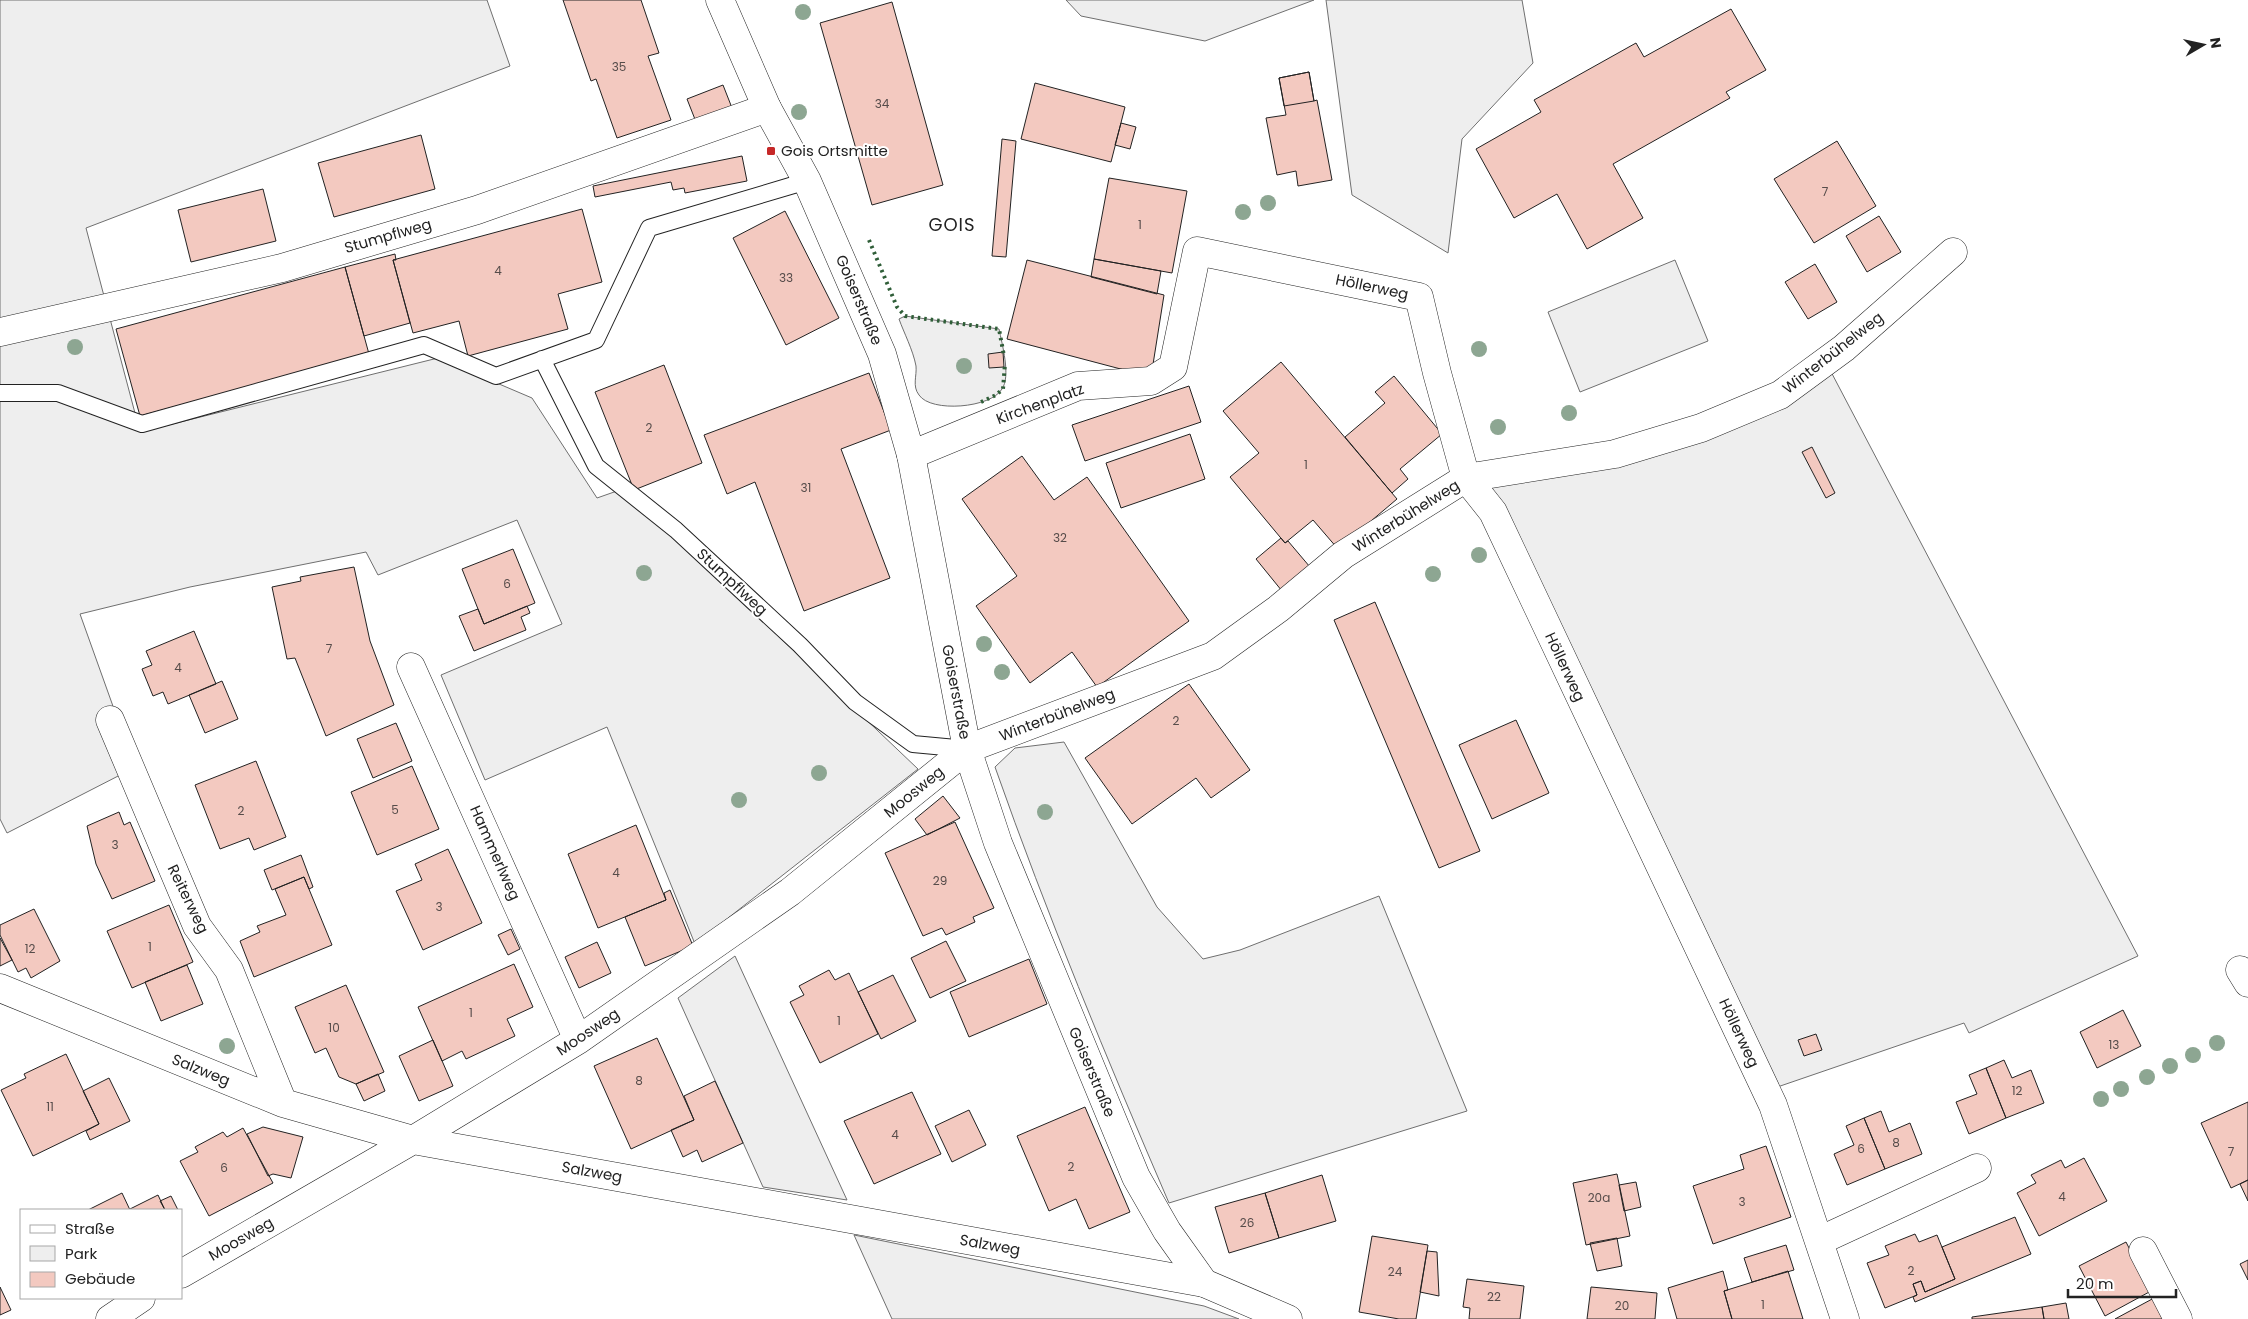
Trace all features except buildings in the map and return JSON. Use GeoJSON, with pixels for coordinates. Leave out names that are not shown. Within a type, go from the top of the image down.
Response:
{"type":"FeatureCollection","features":[{"type":"Feature","properties":{"kind":"street","name":"Goiserstraße"},"geometry":{"type":"LineString","coordinates":[[720,0],[767,108],[807,181],[882,354],[911,455],[967,749],[998,843],[1136,1177],[1167,1232],[1204,1283]]}},
{"type":"Feature","properties":{"kind":"street","name":"Stumpflweg"},"geometry":{"type":"LineString","coordinates":[[0,332],[282,268],[477,210],[767,108]]}},
{"type":"Feature","properties":{"kind":"street","name":"Kirchenplatz"},"geometry":{"type":"LineString","coordinates":[[911,455],[1078,386],[1150,381],[1173,367],[1197,251]]}},
{"type":"Feature","properties":{"kind":"street","name":"Höllerweg"},"geometry":{"type":"LineString","coordinates":[[1197,251],[1419,296],[1437,373],[1466,478],[1493,512],[1773,1105],[1845,1319]]}},
{"type":"Feature","properties":{"kind":"street","name":"Winterbühelweg"},"geometry":{"type":"LineString","coordinates":[[967,749],[1213,656],[1278,609],[1343,555],[1466,478],[1615,454],[1701,428],[1780,395],[1844,348],[1952,252]]}},
{"type":"Feature","properties":{"kind":"street","name":"Hammerlweg"},"geometry":{"type":"LineString","coordinates":[[411,667],[578,1040]]}},
{"type":"Feature","properties":{"kind":"street","name":"Reiterweg"},"geometry":{"type":"LineString","coordinates":[[110,720],[197,926],[229,970],[283,1103]]}},
{"type":"Feature","properties":{"kind":"street","name":"Moosweg"},"geometry":{"type":"LineString","coordinates":[[182,1273],[413,1140],[578,1040],[790,892],[967,749]]}},
{"type":"Feature","properties":{"kind":"street","name":"Salzweg"},"geometry":{"type":"LineString","coordinates":[[0,988],[283,1103],[413,1140],[1204,1283]]}},
{"type":"Feature","properties":{"kind":"street"},"geometry":{"type":"LineString","coordinates":[[1819,1241],[1977,1168]]}},
{"type":"Feature","properties":{"kind":"street"},"geometry":{"type":"LineString","coordinates":[[2143,1251],[2178,1319]]}},
{"type":"Feature","properties":{"kind":"street"},"geometry":{"type":"LineString","coordinates":[[1204,1283],[1288,1319]]}},
{"type":"Feature","properties":{"kind":"street"},"geometry":{"type":"LineString","coordinates":[[110,1319],[140,1299]]}},
{"type":"Feature","properties":{"kind":"lane"},"geometry":{"type":"LineString","coordinates":[[0,392],[58,393],[142,424],[424,345],[496,376],[596,340],[649,228],[807,181]]}},
{"type":"Feature","properties":{"kind":"lane","name":"Stumpflweg"},"geometry":{"type":"LineString","coordinates":[[542,359],[596,466],[684,537],[800,645],[855,702],[913,744],[967,749]]}},
{"type":"Feature","properties":{"kind":"green space"},"geometry":{"type":"Polygon","coordinates":[[[0,0],[487,0],[510,66],[86,228],[140,432],[438,358],[532,398],[597,498],[617,491],[692,554],[918,769],[695,944],[607,727],[485,780],[441,675],[562,624],[517,520],[378,575],[366,552],[190,587],[80,614],[114,709],[124,773],[7,833],[0,819],[0,0]]]}},
{"type":"Feature","properties":{"kind":"green space"},"geometry":{"type":"Polygon","coordinates":[[[1066,0],[1314,0],[1205,41],[1081,16],[1066,0]]]}},
{"type":"Feature","properties":{"kind":"green space"},"geometry":{"type":"Polygon","coordinates":[[[1326,0],[1522,0],[1533,63],[1462,139],[1448,253],[1352,195],[1326,0]]]}},
{"type":"Feature","properties":{"kind":"green space"},"geometry":{"type":"Polygon","coordinates":[[[1675,260],[1708,341],[1580,392],[1548,312],[1675,260]]]}},
{"type":"Feature","properties":{"kind":"green space"},"geometry":{"type":"Polygon","coordinates":[[[905,316],[999,329],[1006,368],[1005,383],[1002,389],[996,395],[974,404],[948,406],[926,401],[919,395],[916,388],[915,360],[899,319],[905,316]]]}},
{"type":"Feature","properties":{"kind":"green space"},"geometry":{"type":"Polygon","coordinates":[[[1829,368],[2138,956],[1969,1033],[1964,1023],[1757,1094],[1491,488],[1515,480],[1558,477],[1644,451],[1829,368]]]}},
{"type":"Feature","properties":{"kind":"green space"},"geometry":{"type":"Polygon","coordinates":[[[1064,742],[1157,907],[1203,959],[1240,950],[1379,896],[1467,1111],[1169,1203],[1078,986],[1035,877],[995,767],[1015,748],[1064,742]]]}},
{"type":"Feature","properties":{"kind":"green space"},"geometry":{"type":"Polygon","coordinates":[[[735,956],[847,1200],[763,1187],[678,998],[735,956]]]}},
{"type":"Feature","properties":{"kind":"green space"},"geometry":{"type":"Polygon","coordinates":[[[854,1235],[1204,1306],[1239,1319],[892,1319],[854,1235]]]}},
{"type":"Feature","properties":{"kind":"hedge"},"geometry":{"type":"LineString","coordinates":[[869,240],[897,307],[905,316],[999,329],[1004,356]]}},
{"type":"Feature","properties":{"kind":"hedge"},"geometry":{"type":"LineString","coordinates":[[981,402],[996,395],[1003,389],[1005,363]]}},
{"type":"Feature","properties":{"kind":"place","name":"Gois Ortsmitte"},"geometry":{"type":"Point","coordinates":[771,151]}},
{"type":"Feature","properties":{"kind":"district","name":"GOIS"},"geometry":{"type":"Point","coordinates":[952,225]}}]}
